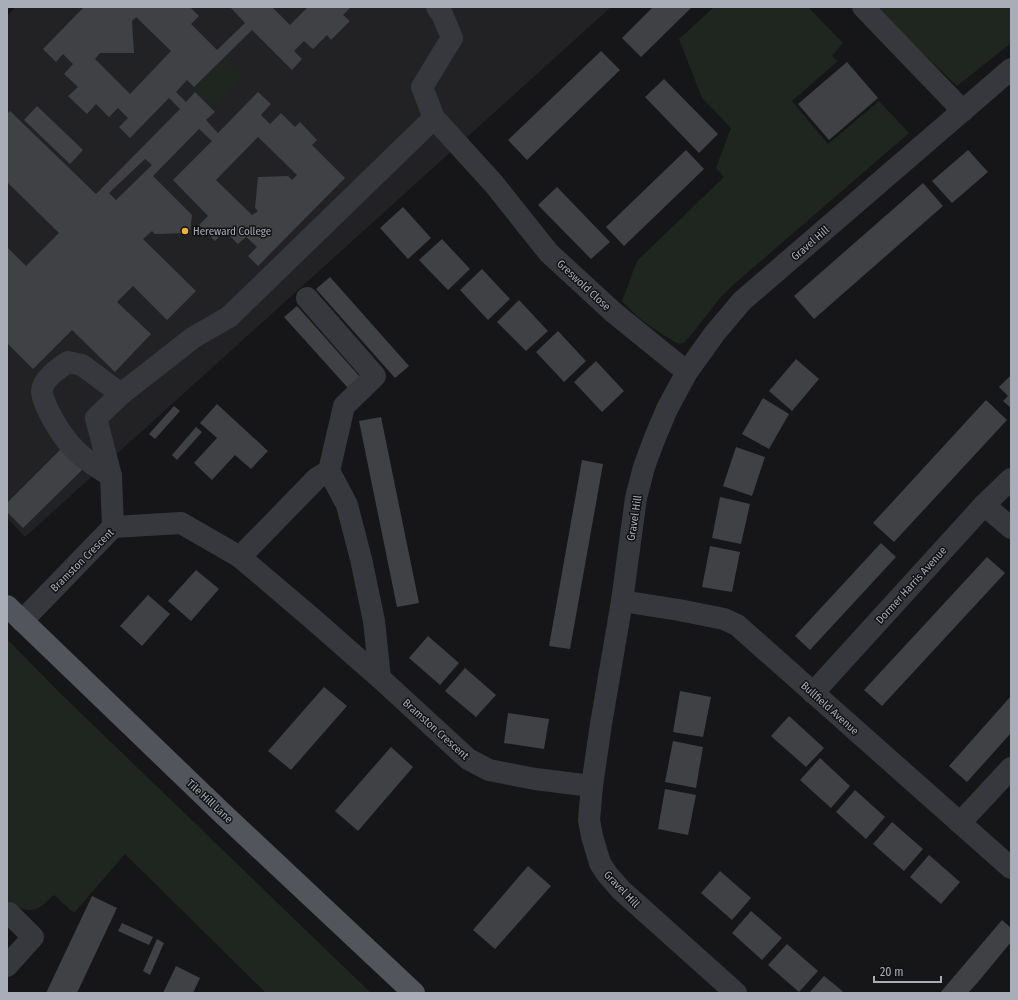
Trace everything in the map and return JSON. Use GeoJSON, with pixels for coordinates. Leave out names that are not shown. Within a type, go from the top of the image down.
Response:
{"type":"FeatureCollection","features":[{"type":"Feature","properties":{"kind":"main road","name":"Tile Hill Lane"},"geometry":{"type":"LineString","coordinates":[[14,614],[221,812],[414,993]]}},
{"type":"Feature","properties":{"kind":"street"},"geometry":{"type":"LineString","coordinates":[[863,7],[964,111]]}},
{"type":"Feature","properties":{"kind":"street"},"geometry":{"type":"LineString","coordinates":[[113,527],[111,476],[96,418],[121,394],[194,337],[229,317],[434,118],[422,87],[452,38],[444,9]]}},
{"type":"Feature","properties":{"kind":"street","name":"Gravel Hill"},"geometry":{"type":"LineString","coordinates":[[736,993],[621,890],[607,874],[600,863],[590,826],[589,820],[592,786],[601,724],[622,601],[636,498],[644,467],[667,409],[687,372],[715,333],[742,301],[1011,69]]}},
{"type":"Feature","properties":{"kind":"street","name":"Greswold Close"},"geometry":{"type":"LineString","coordinates":[[434,118],[494,184],[549,253],[613,312],[687,372]]}},
{"type":"Feature","properties":{"kind":"street"},"geometry":{"type":"LineString","coordinates":[[307,298],[375,376],[344,406],[329,471],[346,505],[361,560],[374,621],[380,678]]}},
{"type":"Feature","properties":{"kind":"street"},"geometry":{"type":"LineString","coordinates":[[111,476],[86,460],[65,438],[46,405],[42,391],[46,382],[56,370],[68,362],[82,365],[121,394]]}},
{"type":"Feature","properties":{"kind":"street"},"geometry":{"type":"LineString","coordinates":[[240,557],[317,478],[329,471]]}},
{"type":"Feature","properties":{"kind":"street","name":"Dormer Harris Avenue"},"geometry":{"type":"LineString","coordinates":[[813,693],[984,504],[1011,479]]}},
{"type":"Feature","properties":{"kind":"street"},"geometry":{"type":"LineString","coordinates":[[984,504],[1011,528]]}},
{"type":"Feature","properties":{"kind":"street","name":"Bramston Crescent"},"geometry":{"type":"LineString","coordinates":[[14,614],[113,527],[181,523],[240,557],[380,678],[468,759],[489,770],[535,779],[592,786]]}},
{"type":"Feature","properties":{"kind":"street","name":"Bullfield Avenue"},"geometry":{"type":"LineString","coordinates":[[622,601],[724,619],[737,626],[1011,868]]}},
{"type":"Feature","properties":{"kind":"street"},"geometry":{"type":"LineString","coordinates":[[960,823],[1011,768]]}},
{"type":"Feature","properties":{"kind":"street"},"geometry":{"type":"LineString","coordinates":[[7,966],[33,937],[9,913]]}},
{"type":"Feature","properties":{"kind":"shaded area","name":"Hereward College"},"geometry":{"type":"Polygon","coordinates":[[[16,7],[611,7],[25,537],[7,518],[7,16],[16,7]]]}},
{"type":"Feature","properties":{"kind":"shaded area"},"geometry":{"type":"Polygon","coordinates":[[[714,7],[808,7],[843,43],[832,56],[838,61],[792,101],[828,144],[879,101],[909,133],[732,286],[720,298],[684,343],[678,344],[639,318],[622,301],[637,261],[724,177],[716,168],[731,128],[702,98],[679,39],[714,7]]]}},
{"type":"Feature","properties":{"kind":"shaded area"},"geometry":{"type":"Polygon","coordinates":[[[875,7],[1011,7],[1011,43],[957,86],[875,7]]]}},
{"type":"Feature","properties":{"kind":"shaded area"},"geometry":{"type":"Polygon","coordinates":[[[223,58],[243,77],[213,106],[194,87],[223,58]]]}},
{"type":"Feature","properties":{"kind":"shaded area"},"geometry":{"type":"Polygon","coordinates":[[[7,639],[60,693],[371,993],[266,993],[125,854],[74,913],[54,895],[42,906],[34,910],[24,909],[7,902],[7,639]]]}},
{"type":"Feature","properties":{"kind":"building"},"geometry":{"type":"Polygon","coordinates":[[[84,7],[190,7],[199,16],[191,24],[217,50],[245,23],[230,7],[274,7],[273,8],[290,25],[308,7],[351,7],[343,15],[350,21],[331,40],[327,35],[313,49],[304,41],[294,51],[302,59],[292,70],[252,30],[194,87],[187,80],[176,92],[186,102],[195,92],[215,112],[206,120],[218,133],[258,92],[271,104],[261,115],[270,124],[281,113],[295,127],[300,122],[317,140],[312,145],[345,178],[258,266],[248,256],[257,247],[246,237],[238,244],[225,231],[215,241],[199,225],[208,216],[173,180],[212,141],[199,129],[153,176],[192,215],[190,233],[155,234],[152,231],[143,239],[196,291],[167,320],[133,286],[117,302],[151,334],[115,372],[72,330],[33,369],[7,343],[7,247],[26,266],[59,233],[7,182],[7,114],[10,111],[96,194],[180,109],[169,98],[130,138],[119,127],[128,118],[118,108],[109,117],[96,104],[87,114],[68,96],[78,87],[64,74],[73,64],[63,54],[56,62],[43,49],[84,7]],[[136,17],[132,21],[134,53],[100,53],[95,59],[130,94],[171,51],[136,17]],[[258,137],[216,180],[252,215],[258,211],[255,208],[258,177],[288,176],[292,180],[297,175],[258,137]],[[145,159],[109,193],[116,200],[152,165],[145,159]]]}},
{"type":"Feature","properties":{"kind":"building"},"geometry":{"type":"Polygon","coordinates":[[[653,7],[692,7],[641,57],[622,38],[653,7]]]}},
{"type":"Feature","properties":{"kind":"building"},"geometry":{"type":"Polygon","coordinates":[[[601,51],[620,70],[527,160],[508,140],[601,51]]]}},
{"type":"Feature","properties":{"kind":"building"},"geometry":{"type":"Polygon","coordinates":[[[847,62],[878,98],[829,140],[798,104],[847,62]]]}},
{"type":"Feature","properties":{"kind":"building"},"geometry":{"type":"Polygon","coordinates":[[[664,79],[718,134],[699,153],[645,97],[664,79]]]}},
{"type":"Feature","properties":{"kind":"building"},"geometry":{"type":"Polygon","coordinates":[[[37,106],[83,150],[70,164],[24,120],[37,106]]]}},
{"type":"Feature","properties":{"kind":"building"},"geometry":{"type":"Polygon","coordinates":[[[686,150],[704,169],[624,246],[606,227],[686,150]]]}},
{"type":"Feature","properties":{"kind":"building"},"geometry":{"type":"Polygon","coordinates":[[[968,150],[988,172],[952,203],[932,181],[968,150]]]}},
{"type":"Feature","properties":{"kind":"building"},"geometry":{"type":"Polygon","coordinates":[[[923,183],[943,206],[814,319],[794,296],[923,183]]]}},
{"type":"Feature","properties":{"kind":"building"},"geometry":{"type":"Polygon","coordinates":[[[557,187],[610,242],[591,259],[538,205],[557,187]]]}},
{"type":"Feature","properties":{"kind":"building"},"geometry":{"type":"Polygon","coordinates":[[[403,207],[431,238],[408,259],[380,228],[403,207]]]}},
{"type":"Feature","properties":{"kind":"building"},"geometry":{"type":"Polygon","coordinates":[[[442,239],[470,269],[448,290],[419,260],[442,239]]]}},
{"type":"Feature","properties":{"kind":"building"},"geometry":{"type":"Polygon","coordinates":[[[482,269],[510,299],[488,320],[460,290],[482,269]]]}},
{"type":"Feature","properties":{"kind":"building"},"geometry":{"type":"Polygon","coordinates":[[[330,277],[409,366],[395,378],[316,289],[330,277]]]}},
{"type":"Feature","properties":{"kind":"building"},"geometry":{"type":"Polygon","coordinates":[[[519,300],[548,331],[526,351],[497,322],[519,300]]]}},
{"type":"Feature","properties":{"kind":"building"},"geometry":{"type":"Polygon","coordinates":[[[297,306],[360,377],[348,388],[284,317],[297,306]]]}},
{"type":"Feature","properties":{"kind":"building"},"geometry":{"type":"Polygon","coordinates":[[[558,331],[586,361],[564,382],[536,352],[558,331]]]}},
{"type":"Feature","properties":{"kind":"building"},"geometry":{"type":"Polygon","coordinates":[[[796,359],[819,379],[792,411],[769,391],[796,359]]]}},
{"type":"Feature","properties":{"kind":"building"},"geometry":{"type":"Polygon","coordinates":[[[596,361],[624,391],[602,412],[574,382],[596,361]]]}},
{"type":"Feature","properties":{"kind":"building"},"geometry":{"type":"Polygon","coordinates":[[[1011,375],[1011,408],[1003,401],[1008,396],[999,387],[1011,375]]]}},
{"type":"Feature","properties":{"kind":"building"},"geometry":{"type":"Polygon","coordinates":[[[763,398],[789,414],[769,449],[742,434],[763,398]]]}},
{"type":"Feature","properties":{"kind":"building"},"geometry":{"type":"Polygon","coordinates":[[[986,400],[1007,420],[894,542],[873,523],[986,400]]]}},
{"type":"Feature","properties":{"kind":"building"},"geometry":{"type":"Polygon","coordinates":[[[217,404],[268,451],[251,469],[235,455],[212,480],[194,463],[217,438],[200,423],[217,404]]]}},
{"type":"Feature","properties":{"kind":"building"},"geometry":{"type":"Polygon","coordinates":[[[174,406],[180,411],[155,439],[149,434],[174,406]]]}},
{"type":"Feature","properties":{"kind":"building"},"geometry":{"type":"Polygon","coordinates":[[[381,417],[419,603],[397,607],[359,421],[381,417]]]}},
{"type":"Feature","properties":{"kind":"building"},"geometry":{"type":"Polygon","coordinates":[[[196,427],[202,432],[177,460],[172,455],[196,427]]]}},
{"type":"Feature","properties":{"kind":"building"},"geometry":{"type":"Polygon","coordinates":[[[736,447],[765,457],[752,496],[723,486],[736,447]]]}},
{"type":"Feature","properties":{"kind":"building"},"geometry":{"type":"Polygon","coordinates":[[[62,448],[83,469],[23,528],[7,512],[7,503],[62,448]]]}},
{"type":"Feature","properties":{"kind":"building"},"geometry":{"type":"Polygon","coordinates":[[[582,460],[603,464],[570,649],[549,646],[582,460]]]}},
{"type":"Feature","properties":{"kind":"building"},"geometry":{"type":"Polygon","coordinates":[[[720,497],[750,504],[741,544],[712,538],[720,497]]]}},
{"type":"Feature","properties":{"kind":"building"},"geometry":{"type":"Polygon","coordinates":[[[881,543],[896,557],[810,650],[795,636],[881,543]]]}},
{"type":"Feature","properties":{"kind":"building"},"geometry":{"type":"Polygon","coordinates":[[[710,546],[740,552],[732,592],[702,587],[710,546]]]}},
{"type":"Feature","properties":{"kind":"building"},"geometry":{"type":"Polygon","coordinates":[[[987,557],[1005,573],[882,706],[864,690],[987,557]]]}},
{"type":"Feature","properties":{"kind":"building"},"geometry":{"type":"Polygon","coordinates":[[[196,570],[219,589],[191,621],[168,601],[196,570]]]}},
{"type":"Feature","properties":{"kind":"building"},"geometry":{"type":"Polygon","coordinates":[[[148,595],[170,614],[142,646],[120,626],[148,595]]]}},
{"type":"Feature","properties":{"kind":"building"},"geometry":{"type":"Polygon","coordinates":[[[428,636],[459,663],[440,685],[409,658],[428,636]]]}},
{"type":"Feature","properties":{"kind":"building"},"geometry":{"type":"Polygon","coordinates":[[[465,668],[496,695],[476,717],[445,691],[465,668]]]}},
{"type":"Feature","properties":{"kind":"building"},"geometry":{"type":"Polygon","coordinates":[[[324,687],[347,706],[291,770],[268,751],[324,687]]]}},
{"type":"Feature","properties":{"kind":"building"},"geometry":{"type":"Polygon","coordinates":[[[680,691],[711,697],[703,737],[673,732],[680,691]]]}},
{"type":"Feature","properties":{"kind":"building"},"geometry":{"type":"Polygon","coordinates":[[[1011,696],[1011,733],[967,782],[949,766],[1011,696]]]}},
{"type":"Feature","properties":{"kind":"building"},"geometry":{"type":"Polygon","coordinates":[[[508,713],[549,719],[544,749],[504,743],[508,713]]]}},
{"type":"Feature","properties":{"kind":"building"},"geometry":{"type":"Polygon","coordinates":[[[789,716],[824,748],[806,767],[771,736],[789,716]]]}},
{"type":"Feature","properties":{"kind":"building"},"geometry":{"type":"Polygon","coordinates":[[[673,741],[703,747],[696,788],[665,782],[673,741]]]}},
{"type":"Feature","properties":{"kind":"building"},"geometry":{"type":"Polygon","coordinates":[[[391,747],[413,767],[358,831],[335,811],[391,747]]]}},
{"type":"Feature","properties":{"kind":"building"},"geometry":{"type":"Polygon","coordinates":[[[820,758],[850,786],[831,808],[800,780],[820,758]]]}},
{"type":"Feature","properties":{"kind":"building"},"geometry":{"type":"Polygon","coordinates":[[[665,789],[696,795],[688,835],[658,829],[665,789]]]}},
{"type":"Feature","properties":{"kind":"building"},"geometry":{"type":"Polygon","coordinates":[[[855,790],[885,817],[866,839],[836,812],[855,790]]]}},
{"type":"Feature","properties":{"kind":"building"},"geometry":{"type":"Polygon","coordinates":[[[892,822],[923,849],[904,871],[873,844],[892,822]]]}},
{"type":"Feature","properties":{"kind":"building"},"geometry":{"type":"Polygon","coordinates":[[[929,855],[960,882],[941,904],[910,877],[929,855]]]}},
{"type":"Feature","properties":{"kind":"building"},"geometry":{"type":"Polygon","coordinates":[[[528,866],[551,886],[495,949],[473,930],[528,866]]]}},
{"type":"Feature","properties":{"kind":"building"},"geometry":{"type":"Polygon","coordinates":[[[720,871],[751,898],[732,920],[701,893],[720,871]]]}},
{"type":"Feature","properties":{"kind":"building"},"geometry":{"type":"Polygon","coordinates":[[[92,896],[117,908],[77,993],[46,993],[92,896]]]}},
{"type":"Feature","properties":{"kind":"building"},"geometry":{"type":"Polygon","coordinates":[[[751,911],[782,938],[762,960],[732,933],[751,911]]]}},
{"type":"Feature","properties":{"kind":"building"},"geometry":{"type":"Polygon","coordinates":[[[1002,920],[1011,928],[1011,942],[978,982],[968,993],[940,993],[1002,920]]]}},
{"type":"Feature","properties":{"kind":"building"},"geometry":{"type":"Polygon","coordinates":[[[122,923],[153,937],[149,945],[118,931],[122,923]]]}},
{"type":"Feature","properties":{"kind":"building"},"geometry":{"type":"Polygon","coordinates":[[[157,939],[164,943],[150,975],[143,971],[157,939]]]}},
{"type":"Feature","properties":{"kind":"building"},"geometry":{"type":"Polygon","coordinates":[[[787,944],[818,971],[799,992],[768,965],[787,944]]]}},
{"type":"Feature","properties":{"kind":"building"},"geometry":{"type":"Polygon","coordinates":[[[176,966],[200,978],[193,993],[163,993],[176,966]]]}},
{"type":"Feature","properties":{"kind":"building"},"geometry":{"type":"Polygon","coordinates":[[[824,976],[840,989],[844,993],[809,993],[824,976]]]}},
{"type":"Feature","properties":{"kind":"place","name":"Hereward College"},"geometry":{"type":"Point","coordinates":[185,231]}}]}
